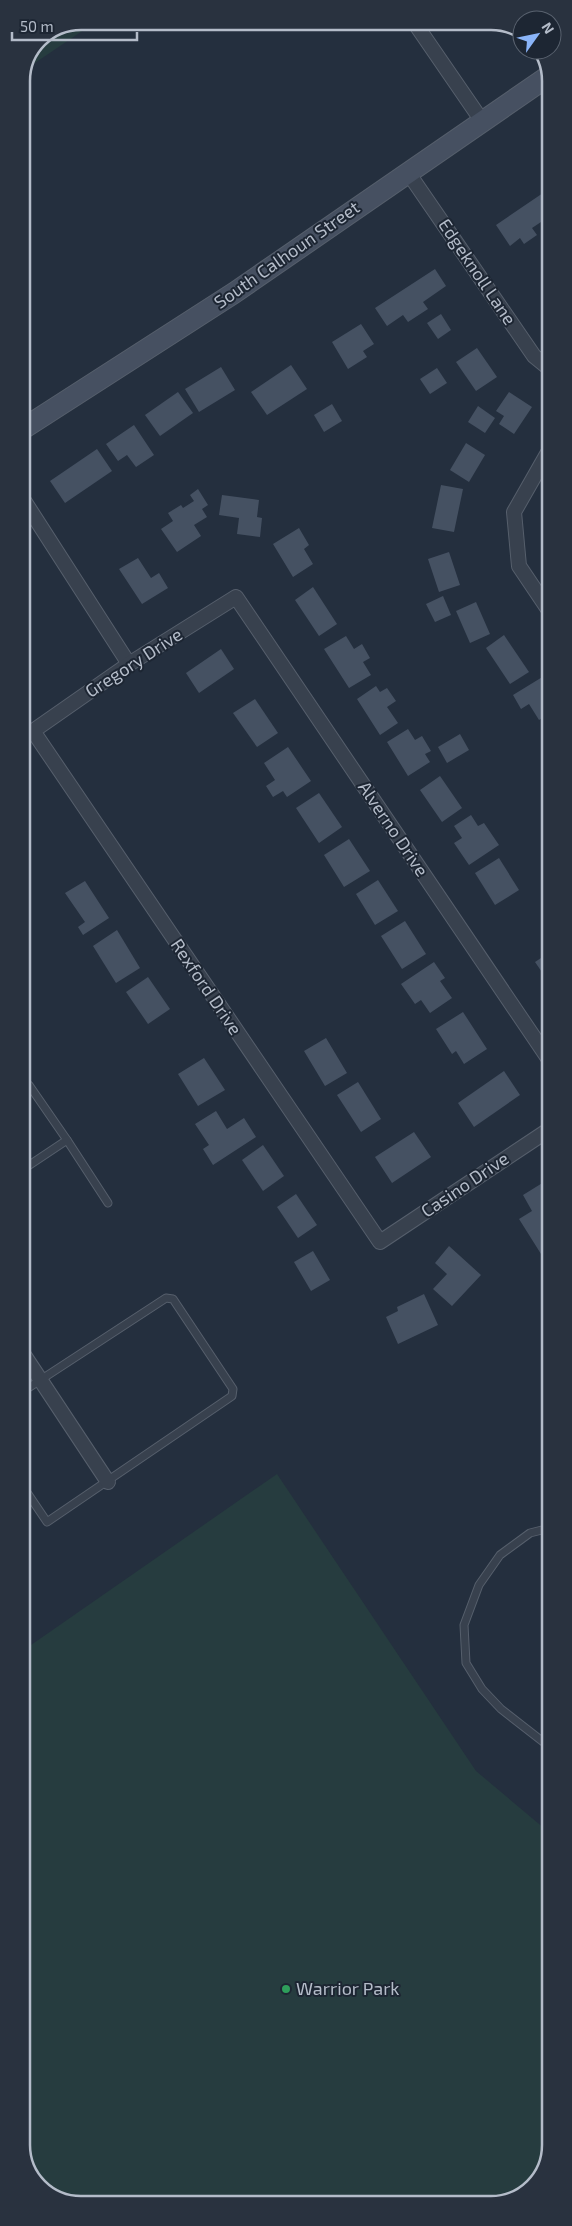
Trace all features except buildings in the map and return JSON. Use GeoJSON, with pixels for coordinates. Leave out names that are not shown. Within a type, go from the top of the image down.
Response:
{"type":"FeatureCollection","features":[{"type":"Feature","properties":{"kind":"street"},"geometry":{"type":"LineString","coordinates":[[419,30],[482,121]]}},
{"type":"Feature","properties":{"kind":"street","name":"South Calhoun Street"},"geometry":{"type":"LineString","coordinates":[[30,425],[234,292],[407,171],[542,80]]}},
{"type":"Feature","properties":{"kind":"street","name":"Edgeknoll Lane"},"geometry":{"type":"LineString","coordinates":[[407,171],[534,356],[542,362]]}},
{"type":"Feature","properties":{"kind":"street"},"geometry":{"type":"LineString","coordinates":[[542,463],[514,512],[519,566],[542,600]]}},
{"type":"Feature","properties":{"kind":"street"},"geometry":{"type":"LineString","coordinates":[[30,509],[129,664]]}},
{"type":"Feature","properties":{"kind":"street","name":"Gregory Drive"},"geometry":{"type":"LineString","coordinates":[[33,731],[129,664],[236,597]]}},
{"type":"Feature","properties":{"kind":"street","name":"Alverno Drive"},"geometry":{"type":"LineString","coordinates":[[236,597],[542,1049]]}},
{"type":"Feature","properties":{"kind":"street","name":"Rexford Drive"},"geometry":{"type":"LineString","coordinates":[[33,731],[380,1242]]}},
{"type":"Feature","properties":{"kind":"street","name":"Casino Drive"},"geometry":{"type":"LineString","coordinates":[[380,1242],[542,1134]]}},
{"type":"Feature","properties":{"kind":"street"},"geometry":{"type":"LineString","coordinates":[[30,1365],[108,1482]]}},
{"type":"Feature","properties":{"kind":"lane"},"geometry":{"type":"LineString","coordinates":[[30,1086],[108,1203]]}},
{"type":"Feature","properties":{"kind":"lane"},"geometry":{"type":"LineString","coordinates":[[30,1165],[67,1140]]}},
{"type":"Feature","properties":{"kind":"lane"},"geometry":{"type":"LineString","coordinates":[[30,1386],[166,1298],[173,1299],[233,1389],[232,1396],[47,1522],[30,1497]]}},
{"type":"Feature","properties":{"kind":"lane"},"geometry":{"type":"LineString","coordinates":[[542,1530],[530,1533],[500,1555],[479,1585],[464,1625],[466,1663],[482,1689],[501,1709],[542,1741]]}},
{"type":"Feature","properties":{"kind":"green space"},"geometry":{"type":"Polygon","coordinates":[[[84,30],[33,64],[45,45],[53,39],[71,31],[84,30]]]}},
{"type":"Feature","properties":{"kind":"green space","name":"Warrior Park"},"geometry":{"type":"Polygon","coordinates":[[[277,1474],[476,1771],[542,1826],[542,2151],[535,2170],[529,2179],[516,2189],[501,2195],[491,2196],[78,2196],[62,2192],[43,2179],[33,2161],[30,2145],[31,1645],[277,1474]]]}},
{"type":"Feature","properties":{"kind":"place","name":"Warrior Park"},"geometry":{"type":"Point","coordinates":[286,1989]}}]}
